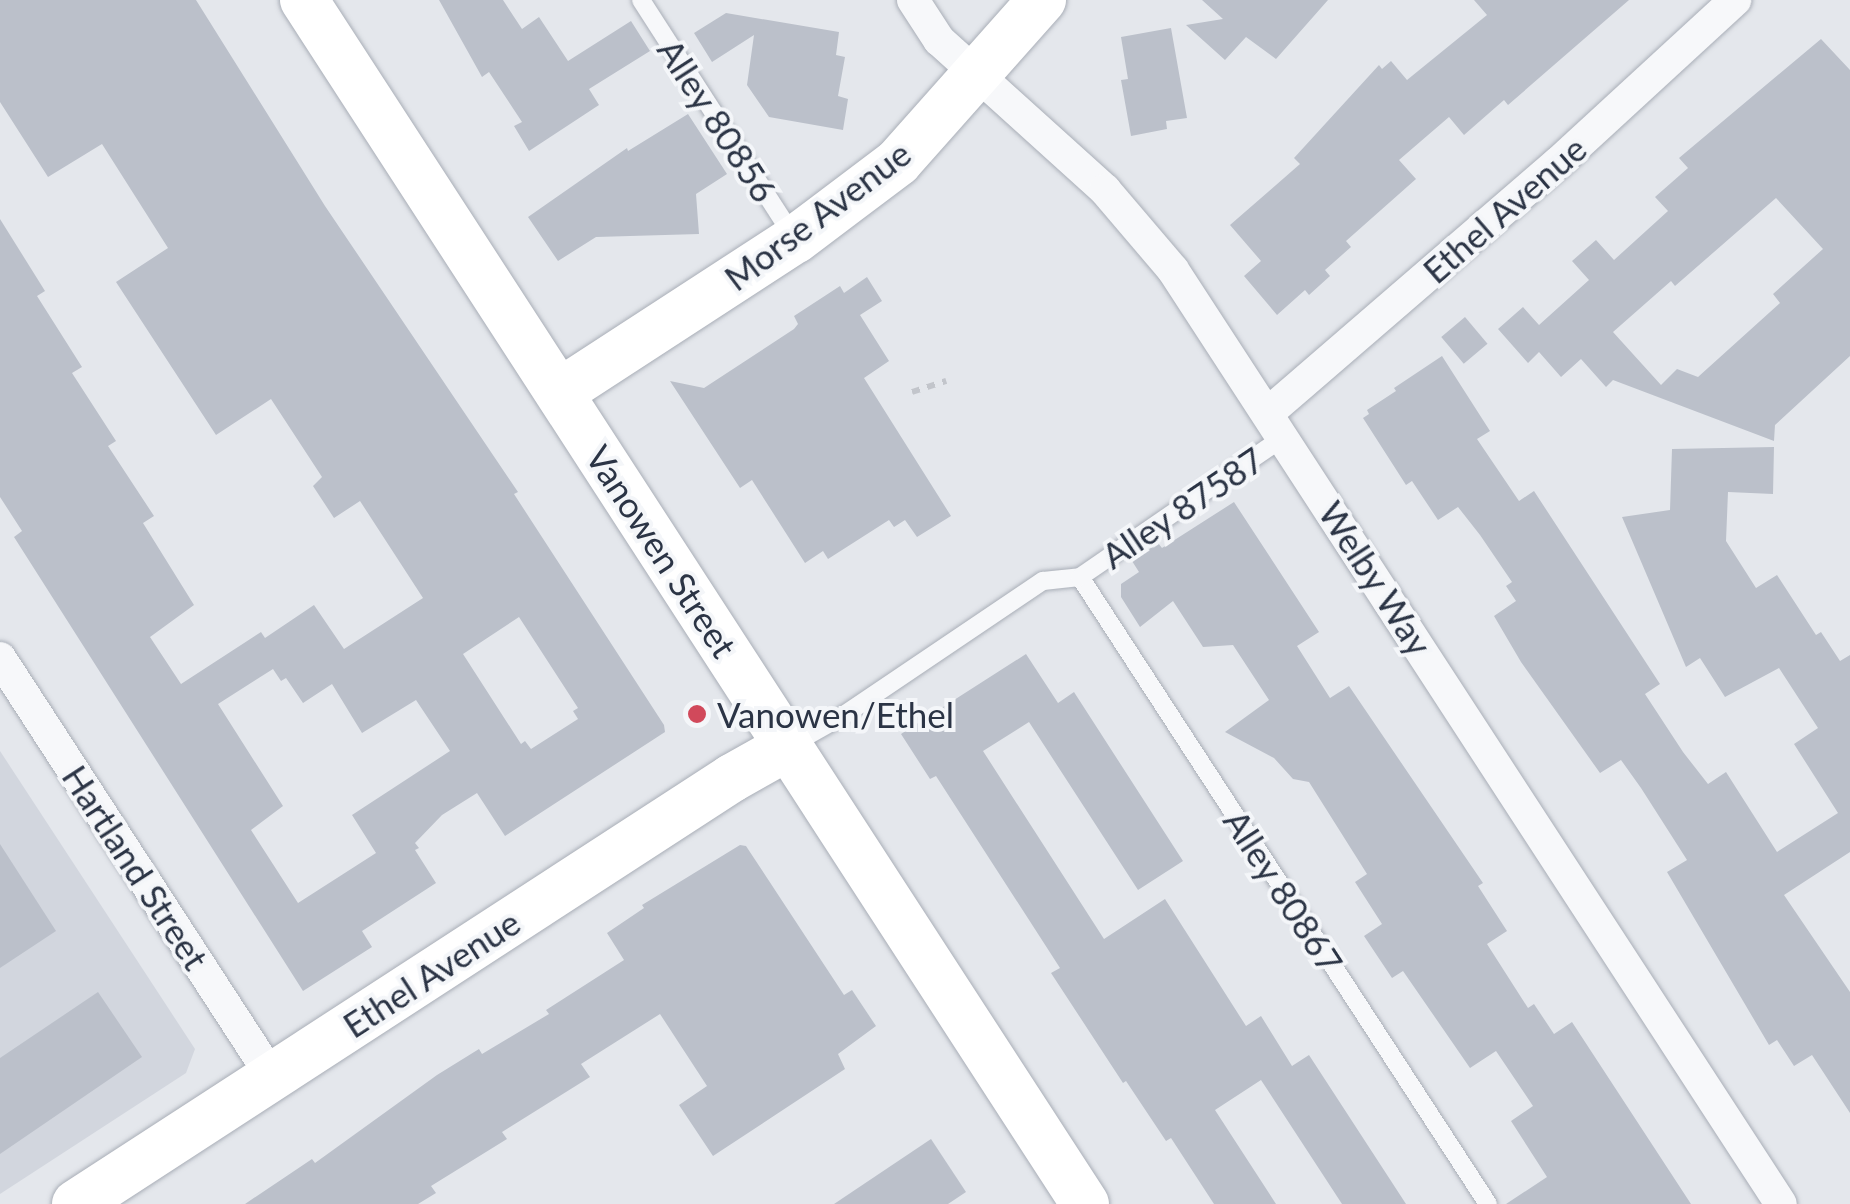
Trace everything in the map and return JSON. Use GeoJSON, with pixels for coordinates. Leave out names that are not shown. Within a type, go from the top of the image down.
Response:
{"type":"FeatureCollection","features":[{"type":"Feature","properties":{"kind":"street","name":"Vanowen Street"},"geometry":{"type":"LineString","coordinates":[[304,0],[1085,1204]]}},
{"type":"Feature","properties":{"kind":"street","name":"Welby Way"},"geometry":{"type":"LineString","coordinates":[[913,0],[939,40],[1105,190],[1173,270],[1780,1204]]}},
{"type":"Feature","properties":{"kind":"street","name":"Morse Avenue"},"geometry":{"type":"LineString","coordinates":[[560,392],[796,239],[898,162],[1042,0]]}},
{"type":"Feature","properties":{"kind":"street","name":"Ethel Avenue"},"geometry":{"type":"LineString","coordinates":[[1276,425],[1736,0]]}},
{"type":"Feature","properties":{"kind":"street","name":"Hartland Street"},"geometry":{"type":"LineString","coordinates":[[0,658],[272,1076]]}},
{"type":"Feature","properties":{"kind":"street","name":"Ethel Avenue"},"geometry":{"type":"LineString","coordinates":[[76,1204],[732,778],[789,746]]}},
{"type":"Feature","properties":{"kind":"lane","name":"Alley 80856"},"geometry":{"type":"LineString","coordinates":[[641,0],[796,239]]}},
{"type":"Feature","properties":{"kind":"lane","name":"Alley 87587"},"geometry":{"type":"LineString","coordinates":[[1080,577],[1276,425]]}},
{"type":"Feature","properties":{"kind":"lane"},"geometry":{"type":"LineString","coordinates":[[789,746],[844,715],[1044,580],[1080,577]]}},
{"type":"Feature","properties":{"kind":"lane","name":"Alley 80867"},"geometry":{"type":"LineString","coordinates":[[1080,577],[1488,1204]]}},
{"type":"Feature","properties":{"kind":"path"},"geometry":{"type":"LineString","coordinates":[[912,392],[946,381]]}},
{"type":"Feature","properties":{"kind":"shaded area"},"geometry":{"type":"Polygon","coordinates":[[[0,751],[195,1049],[186,1073],[0,1194],[0,751]]]}},
{"type":"Feature","properties":{"kind":"building"},"geometry":{"type":"Polygon","coordinates":[[[0,0],[196,0],[325,206],[518,492],[514,494],[664,725],[665,732],[505,836],[477,793],[442,815],[415,843],[419,848],[415,850],[436,883],[362,931],[372,947],[303,991],[14,537],[22,531],[0,497],[0,219],[45,291],[37,296],[82,367],[72,373],[116,441],[108,446],[154,516],[143,523],[194,605],[150,637],[181,684],[261,632],[265,638],[314,605],[344,649],[423,598],[360,501],[334,518],[313,486],[322,477],[271,399],[216,435],[116,282],[168,248],[102,144],[48,177],[0,102],[0,0]],[[519,617],[463,654],[521,744],[525,741],[531,749],[578,719],[573,711],[578,708],[519,617]],[[273,669],[218,704],[283,806],[251,830],[298,903],[376,853],[352,815],[450,751],[416,700],[362,733],[332,684],[303,703],[286,678],[281,681],[273,669]]]}},
{"type":"Feature","properties":{"kind":"building"},"geometry":{"type":"Polygon","coordinates":[[[439,0],[503,0],[522,29],[539,17],[568,61],[631,21],[650,51],[589,89],[599,105],[529,151],[514,126],[522,122],[489,72],[482,77],[439,0]]]}},
{"type":"Feature","properties":{"kind":"building"},"geometry":{"type":"Polygon","coordinates":[[[1202,0],[1328,0],[1276,59],[1246,37],[1225,60],[1186,25],[1223,19],[1202,0]]]}},
{"type":"Feature","properties":{"kind":"building"},"geometry":{"type":"Polygon","coordinates":[[[1474,0],[1629,0],[1508,105],[1504,100],[1464,135],[1449,117],[1399,160],[1416,179],[1346,241],[1351,247],[1325,270],[1330,276],[1309,295],[1305,290],[1277,315],[1244,276],[1261,261],[1230,225],[1300,164],[1294,158],[1379,65],[1382,69],[1391,61],[1407,80],[1487,15],[1474,0]]]}},
{"type":"Feature","properties":{"kind":"building"},"geometry":{"type":"Polygon","coordinates":[[[726,13],[839,32],[836,55],[845,57],[838,96],[848,99],[843,130],[769,117],[747,85],[754,35],[712,62],[694,33],[726,13]]]}},
{"type":"Feature","properties":{"kind":"building"},"geometry":{"type":"Polygon","coordinates":[[[1171,28],[1187,118],[1166,121],[1167,129],[1131,136],[1121,80],[1128,79],[1121,37],[1171,28]]]}},
{"type":"Feature","properties":{"kind":"building"},"geometry":{"type":"Polygon","coordinates":[[[1821,39],[1850,70],[1850,356],[1775,425],[1774,441],[1613,380],[1606,387],[1581,359],[1561,377],[1539,352],[1528,363],[1498,329],[1523,307],[1539,325],[1589,280],[1572,261],[1596,240],[1614,260],[1668,211],[1655,197],[1688,168],[1679,158],[1821,39]],[[1776,198],[1675,286],[1671,281],[1613,332],[1661,385],[1677,369],[1698,377],[1780,303],[1773,294],[1823,249],[1776,198]]]}},
{"type":"Feature","properties":{"kind":"building"},"geometry":{"type":"Polygon","coordinates":[[[688,114],[727,174],[696,194],[699,234],[596,237],[558,261],[528,217],[627,148],[628,151],[688,114]]]}},
{"type":"Feature","properties":{"kind":"building"},"geometry":{"type":"Polygon","coordinates":[[[867,277],[882,301],[860,315],[889,361],[864,378],[951,516],[917,537],[905,520],[894,527],[889,520],[828,559],[823,551],[805,563],[752,480],[740,488],[670,381],[704,388],[794,329],[798,324],[794,316],[840,286],[844,293],[867,277]]]}},
{"type":"Feature","properties":{"kind":"building"},"geometry":{"type":"Polygon","coordinates":[[[1465,317],[1487,344],[1464,364],[1441,337],[1465,317]]]}},
{"type":"Feature","properties":{"kind":"building"},"geometry":{"type":"Polygon","coordinates":[[[1442,356],[1490,431],[1477,439],[1519,501],[1534,491],[1660,684],[1645,694],[1683,752],[1708,784],[1726,772],[1777,852],[1838,813],[1794,744],[1818,728],[1779,668],[1725,697],[1700,658],[1686,667],[1622,517],[1670,510],[1672,449],[1774,447],[1773,494],[1728,492],[1726,541],[1756,588],[1777,575],[1816,635],[1821,632],[1840,661],[1850,655],[1850,852],[1784,895],[1850,992],[1850,1113],[1812,1055],[1794,1066],[1777,1040],[1769,1045],[1667,872],[1687,860],[1641,788],[1621,760],[1600,773],[1521,662],[1494,616],[1516,601],[1506,586],[1512,582],[1480,535],[1458,507],[1438,520],[1412,481],[1406,485],[1363,418],[1369,414],[1367,410],[1396,391],[1394,388],[1442,356]]]}},
{"type":"Feature","properties":{"kind":"building"},"geometry":{"type":"Polygon","coordinates":[[[1234,502],[1319,632],[1297,646],[1330,698],[1349,686],[1483,883],[1478,886],[1507,931],[1487,944],[1528,1008],[1534,1004],[1554,1034],[1572,1022],[1691,1204],[1506,1204],[1547,1177],[1511,1121],[1533,1106],[1496,1051],[1470,1068],[1403,971],[1392,978],[1364,936],[1382,924],[1355,882],[1367,874],[1309,782],[1293,779],[1274,758],[1225,732],[1269,700],[1233,645],[1203,647],[1173,601],[1140,627],[1121,597],[1121,584],[1139,572],[1132,561],[1158,543],[1162,548],[1234,502]]]}},
{"type":"Feature","properties":{"kind":"building"},"geometry":{"type":"Polygon","coordinates":[[[1026,654],[1058,703],[1074,692],[1183,861],[1138,890],[1029,722],[983,751],[1104,939],[1165,899],[1246,1026],[1261,1016],[1292,1066],[1309,1055],[1406,1204],[1342,1204],[1261,1080],[1215,1110],[1276,1204],[1214,1204],[1171,1138],[1166,1141],[1126,1081],[1123,1083],[1051,973],[1060,968],[936,776],[930,779],[901,734],[1026,654]]]}},
{"type":"Feature","properties":{"kind":"building"},"geometry":{"type":"Polygon","coordinates":[[[0,844],[56,931],[0,968],[0,844]]]}},
{"type":"Feature","properties":{"kind":"building"},"geometry":{"type":"Polygon","coordinates":[[[740,845],[746,846],[844,995],[852,990],[876,1026],[838,1054],[845,1069],[713,1156],[679,1105],[707,1086],[660,1014],[581,1064],[590,1077],[502,1132],[507,1139],[431,1186],[436,1193],[418,1204],[245,1204],[312,1159],[315,1163],[437,1075],[479,1049],[482,1054],[549,1014],[546,1010],[624,960],[607,933],[644,908],[642,905],[740,845]]]}},
{"type":"Feature","properties":{"kind":"building"},"geometry":{"type":"Polygon","coordinates":[[[98,992],[142,1057],[0,1154],[0,1058],[98,992]]]}},
{"type":"Feature","properties":{"kind":"building"},"geometry":{"type":"Polygon","coordinates":[[[931,1139],[966,1192],[948,1204],[834,1204],[931,1139]]]}},
{"type":"Feature","properties":{"kind":"place","name":"Vanowen/Ethel"},"geometry":{"type":"Point","coordinates":[697,714]}}]}
